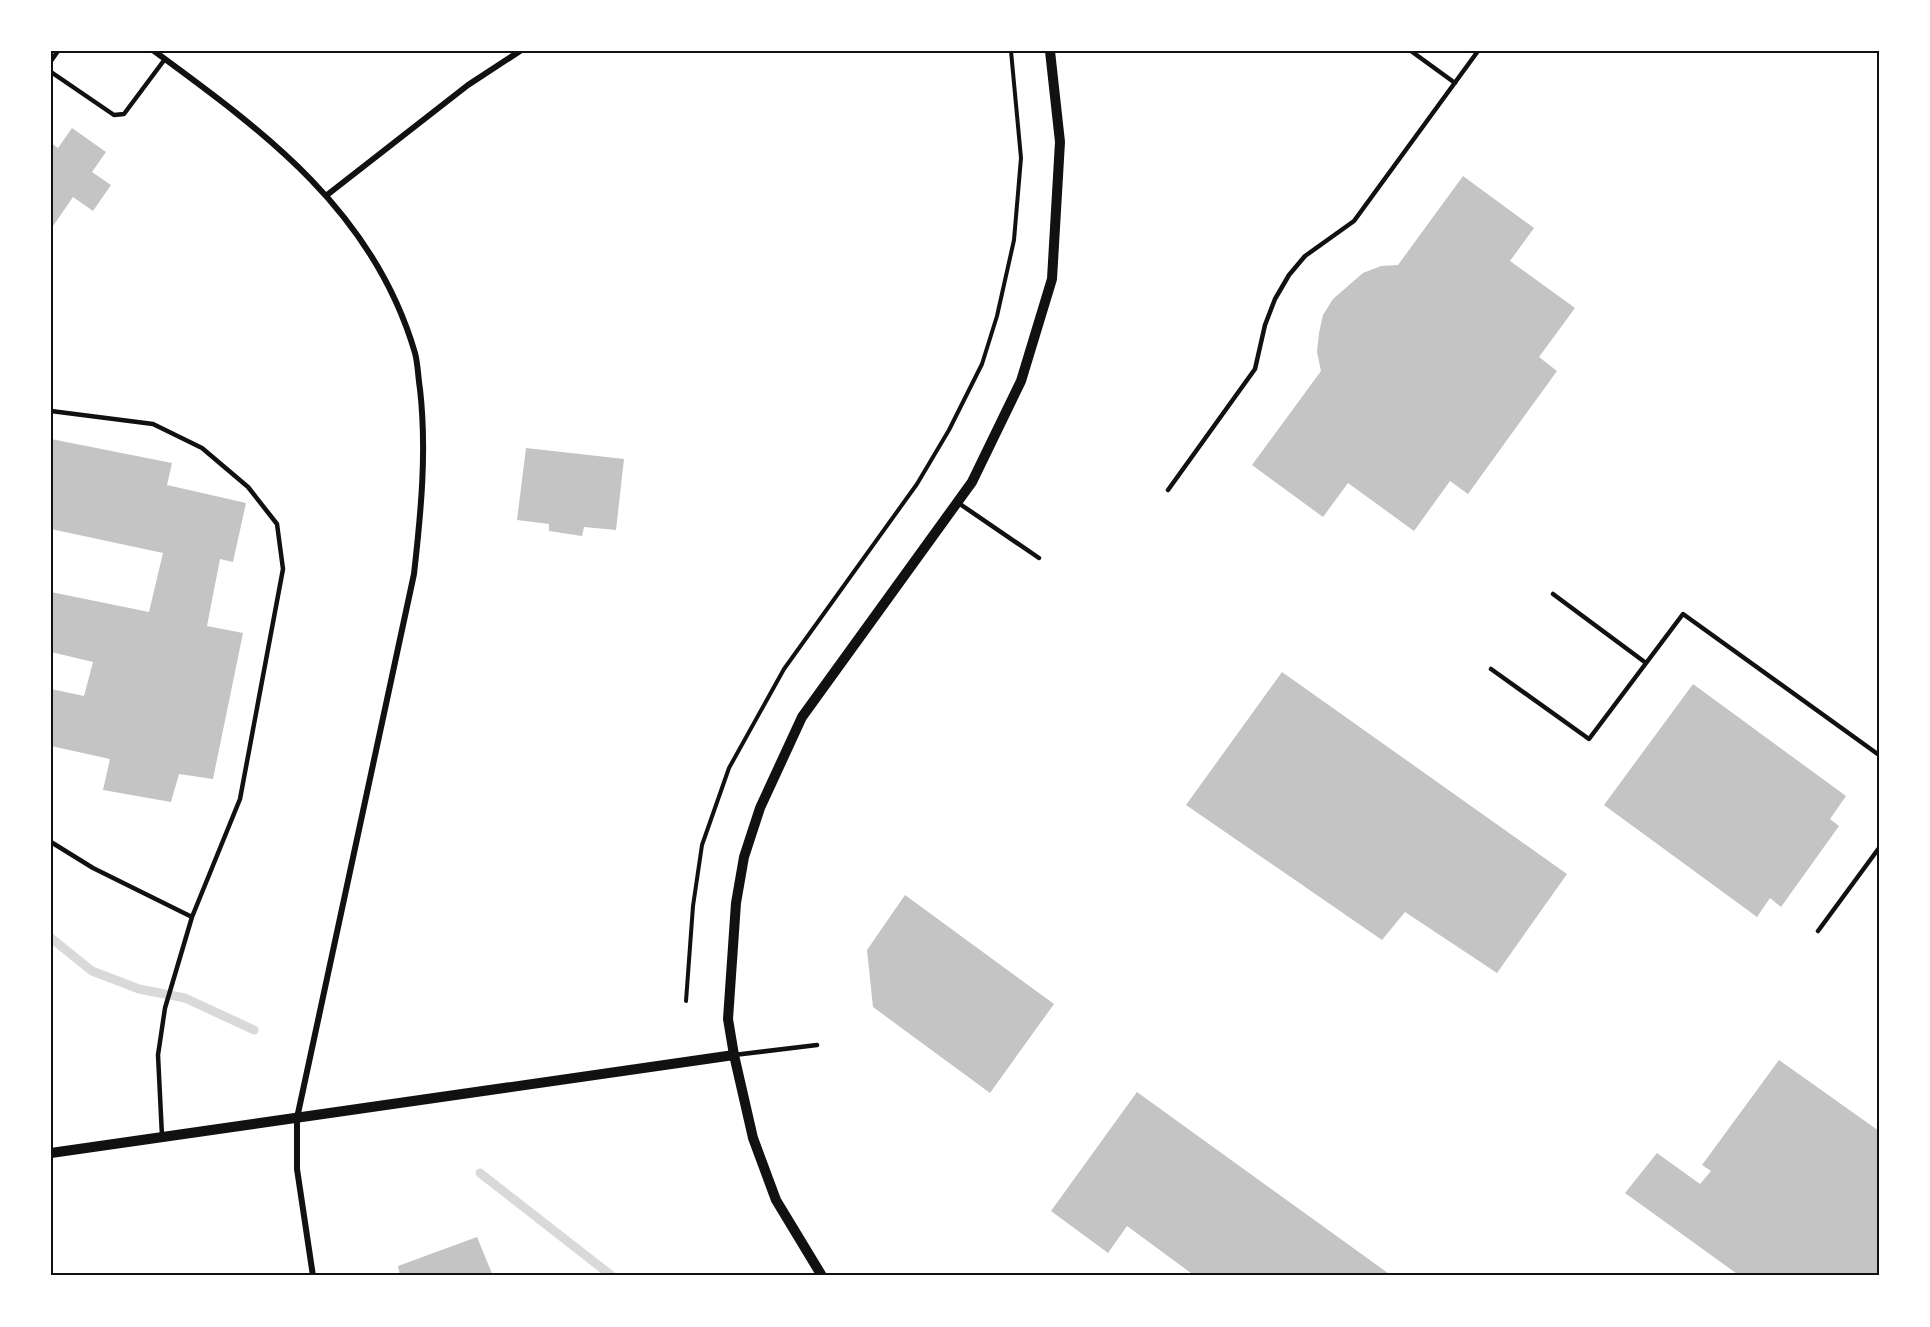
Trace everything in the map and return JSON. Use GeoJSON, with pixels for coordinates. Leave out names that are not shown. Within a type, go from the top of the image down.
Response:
{"type":"FeatureCollection","features":[{"type":"Feature","properties":{"kind":"street"},"geometry":{"type":"LineString","coordinates":[[154,51],[283,149],[327,195],[388,281],[415,354],[424,425],[422,499],[414,574],[297,1118],[297,1169],[313,1276]]}},
{"type":"Feature","properties":{"kind":"street"},"geometry":{"type":"LineString","coordinates":[[327,195],[468,85],[520,51]]}},
{"type":"Feature","properties":{"kind":"street"},"geometry":{"type":"LineString","coordinates":[[822,1276],[776,1200],[753,1137],[734,1055],[728,1019],[736,903],[744,858],[760,808],[802,717],[972,482],[1021,381],[1052,279],[1060,142],[1050,51]]}},
{"type":"Feature","properties":{"kind":"street"},"geometry":{"type":"LineString","coordinates":[[51,1153],[734,1055]]}},
{"type":"Feature","properties":{"kind":"lane"},"geometry":{"type":"LineString","coordinates":[[51,61],[58,51]]}},
{"type":"Feature","properties":{"kind":"lane"},"geometry":{"type":"LineString","coordinates":[[1411,51],[1455,83]]}},
{"type":"Feature","properties":{"kind":"lane"},"geometry":{"type":"LineString","coordinates":[[1168,490],[1255,369],[1265,325],[1275,299],[1289,275],[1305,256],[1354,221],[1478,51]]}},
{"type":"Feature","properties":{"kind":"lane"},"geometry":{"type":"LineString","coordinates":[[51,72],[114,115],[124,114],[165,59]]}},
{"type":"Feature","properties":{"kind":"lane"},"geometry":{"type":"LineString","coordinates":[[51,411],[153,424],[202,448],[248,487],[277,524],[283,569],[240,799],[192,917],[165,1008],[158,1055],[162,1136]]}},
{"type":"Feature","properties":{"kind":"lane"},"geometry":{"type":"LineString","coordinates":[[957,502],[1040,558]]}},
{"type":"Feature","properties":{"kind":"lane"},"geometry":{"type":"LineString","coordinates":[[1553,594],[1646,663]]}},
{"type":"Feature","properties":{"kind":"lane"},"geometry":{"type":"LineString","coordinates":[[1491,669],[1589,740],[1683,614],[1879,755]]}},
{"type":"Feature","properties":{"kind":"lane"},"geometry":{"type":"LineString","coordinates":[[51,842],[93,868],[192,917]]}},
{"type":"Feature","properties":{"kind":"lane"},"geometry":{"type":"LineString","coordinates":[[1818,931],[1879,848]]}},
{"type":"Feature","properties":{"kind":"lane"},"geometry":{"type":"LineString","coordinates":[[734,1055],[817,1045]]}},
{"type":"Feature","properties":{"kind":"path"},"geometry":{"type":"LineString","coordinates":[[686,1001],[693,906],[702,845],[729,768],[784,669],[917,484],[949,430],[982,364],[997,316],[1014,240],[1021,158],[1011,51]]}},
{"type":"Feature","properties":{"kind":"building"},"geometry":{"type":"Polygon","coordinates":[[[72,128],[106,152],[92,172],[111,185],[93,211],[73,197],[51,229],[51,143],[58,148],[72,128]]]}},
{"type":"Feature","properties":{"kind":"building"},"geometry":{"type":"Polygon","coordinates":[[[1463,176],[1534,228],[1510,261],[1575,308],[1539,357],[1557,371],[1468,494],[1450,481],[1414,531],[1348,483],[1323,517],[1252,465],[1321,371],[1317,352],[1319,333],[1323,315],[1333,299],[1363,273],[1381,266],[1398,265],[1463,176]]]}},
{"type":"Feature","properties":{"kind":"building"},"geometry":{"type":"Polygon","coordinates":[[[51,439],[172,463],[167,485],[246,503],[233,562],[220,559],[207,626],[243,633],[213,779],[179,774],[171,802],[103,790],[110,759],[51,746],[51,689],[84,696],[93,662],[51,652],[51,592],[149,612],[163,553],[51,529],[51,439]]]}},
{"type":"Feature","properties":{"kind":"building"},"geometry":{"type":"Polygon","coordinates":[[[526,448],[624,459],[616,530],[584,527],[582,536],[549,531],[549,524],[517,520],[526,448]]]}},
{"type":"Feature","properties":{"kind":"building"},"geometry":{"type":"Polygon","coordinates":[[[1282,672],[1567,874],[1497,973],[1405,912],[1382,940],[1186,805],[1282,672]]]}},
{"type":"Feature","properties":{"kind":"building"},"geometry":{"type":"Polygon","coordinates":[[[1693,684],[1846,796],[1830,819],[1839,826],[1781,907],[1770,898],[1757,917],[1604,805],[1693,684]]]}},
{"type":"Feature","properties":{"kind":"building"},"geometry":{"type":"Polygon","coordinates":[[[905,895],[1054,1004],[990,1093],[873,1007],[867,950],[905,895]]]}},
{"type":"Feature","properties":{"kind":"building"},"geometry":{"type":"Polygon","coordinates":[[[1779,1060],[1879,1131],[1879,1276],[1740,1276],[1625,1193],[1657,1153],[1700,1184],[1711,1171],[1702,1165],[1779,1060]]]}},
{"type":"Feature","properties":{"kind":"building"},"geometry":{"type":"Polygon","coordinates":[[[1137,1092],[1392,1276],[1195,1276],[1127,1226],[1108,1253],[1051,1211],[1137,1092]]]}},
{"type":"Feature","properties":{"kind":"building"},"geometry":{"type":"Polygon","coordinates":[[[477,1237],[493,1276],[400,1276],[398,1266],[477,1237]]]}},
{"type":"Feature","properties":{"kind":"waterway"},"geometry":{"type":"LineString","coordinates":[[51,938],[92,971],[139,989],[185,998],[254,1030]]}},
{"type":"Feature","properties":{"kind":"waterway"},"geometry":{"type":"LineString","coordinates":[[480,1173],[612,1276]]}}]}
